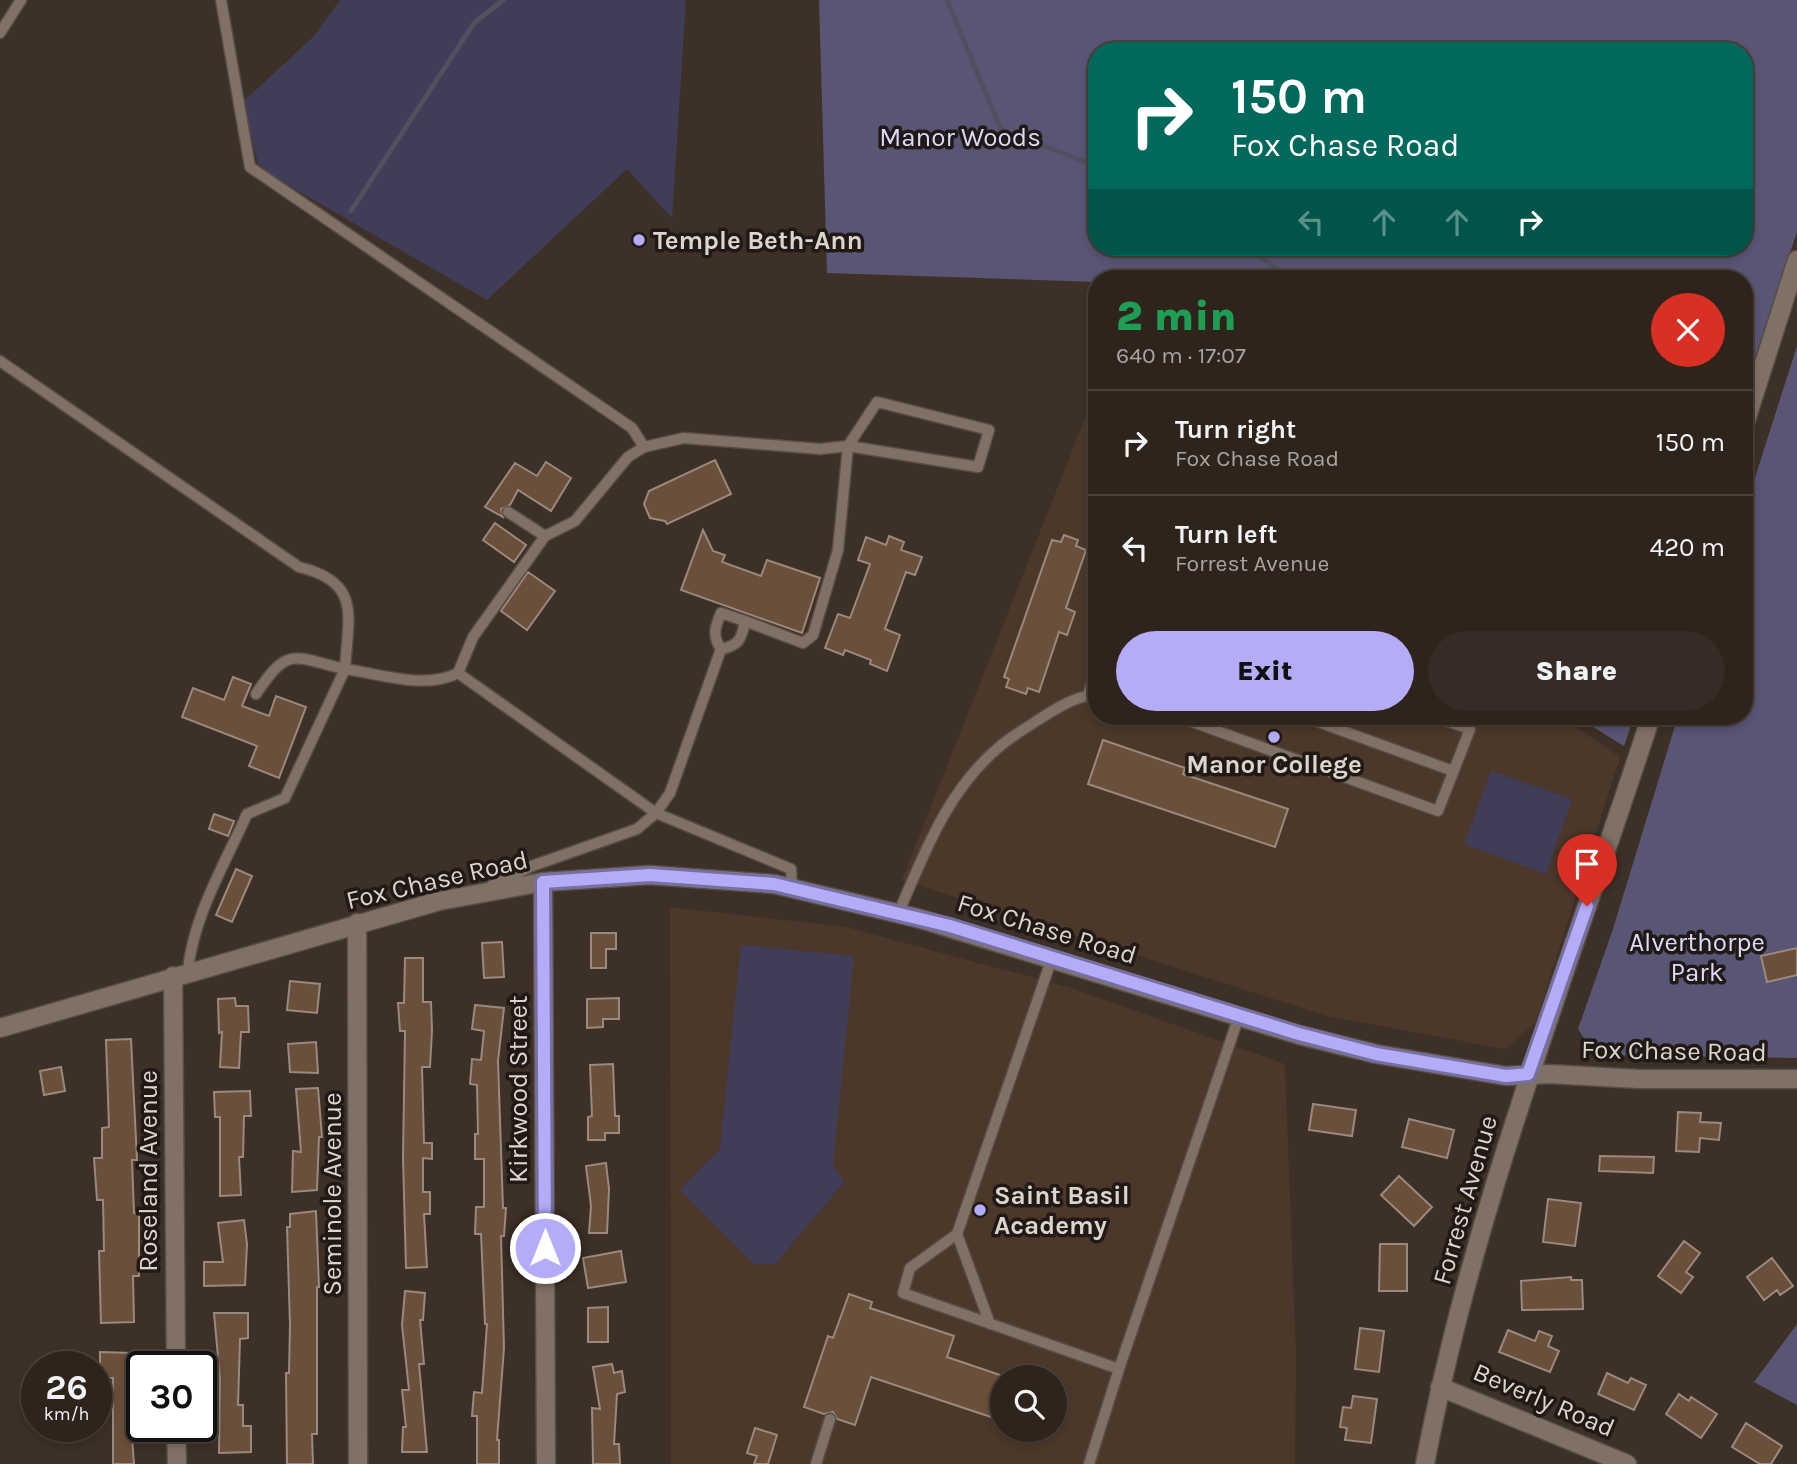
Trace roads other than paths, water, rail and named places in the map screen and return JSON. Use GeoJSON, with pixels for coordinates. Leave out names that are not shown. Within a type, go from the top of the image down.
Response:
{"type":"FeatureCollection","features":[{"type":"Feature","properties":{"kind":"street"},"geometry":{"type":"LineString","coordinates":[[1753,399],[1797,261]]}},
{"type":"Feature","properties":{"kind":"street","name":"Forrest Avenue"},"geometry":{"type":"LineString","coordinates":[[1425,1464],[1440,1387],[1528,1074],[1648,725]]}},
{"type":"Feature","properties":{"kind":"street","name":"Fox Chase Road"},"geometry":{"type":"LineString","coordinates":[[0,1028],[357,923],[475,894],[543,882],[650,875],[774,884],[898,914],[1376,1054],[1506,1076],[1528,1074],[1639,1079],[1797,1079]]}},
{"type":"Feature","properties":{"kind":"street","name":"Kirkwood Street"},"geometry":{"type":"LineString","coordinates":[[543,882],[546,1464]]}},
{"type":"Feature","properties":{"kind":"street","name":"Seminole Avenue"},"geometry":{"type":"LineString","coordinates":[[357,923],[358,1464]]}},
{"type":"Feature","properties":{"kind":"street","name":"Roseland Avenue"},"geometry":{"type":"LineString","coordinates":[[176,1351],[180,974]]}},
{"type":"Feature","properties":{"kind":"street","name":"Beverly Road"},"geometry":{"type":"LineString","coordinates":[[1440,1387],[1627,1464]]}},
{"type":"Feature","properties":{"kind":"street"},"geometry":{"type":"LineString","coordinates":[[176,1442],[177,1464]]}},
{"type":"Feature","properties":{"kind":"lane"},"geometry":{"type":"LineString","coordinates":[[0,33],[21,0]]}},
{"type":"Feature","properties":{"kind":"lane"},"geometry":{"type":"LineString","coordinates":[[220,0],[250,167],[632,428],[644,447]]}},
{"type":"Feature","properties":{"kind":"lane"},"geometry":{"type":"LineString","coordinates":[[0,361],[299,567],[325,573],[340,587],[349,610],[345,669],[285,798],[247,814],[207,901],[180,974]]}},
{"type":"Feature","properties":{"kind":"lane"},"geometry":{"type":"LineString","coordinates":[[256,694],[275,665],[290,657],[345,669],[424,681],[445,680],[458,673],[472,637],[545,536],[575,521],[628,457],[644,447],[684,438],[820,449],[848,446],[978,467],[989,430],[877,402],[848,446],[838,550],[813,635],[803,643],[721,613],[714,628],[715,641],[721,649]]}},
{"type":"Feature","properties":{"kind":"lane"},"geometry":{"type":"LineString","coordinates":[[508,512],[545,536]]}},
{"type":"Feature","properties":{"kind":"lane"},"geometry":{"type":"LineString","coordinates":[[721,649],[732,647],[742,638],[745,621]]}},
{"type":"Feature","properties":{"kind":"lane"},"geometry":{"type":"LineString","coordinates":[[475,894],[532,866],[637,829],[656,813],[670,793],[721,649]]}},
{"type":"Feature","properties":{"kind":"lane"},"geometry":{"type":"LineString","coordinates":[[458,673],[656,813],[791,869],[792,888]]}},
{"type":"Feature","properties":{"kind":"lane"},"geometry":{"type":"LineString","coordinates":[[898,914],[925,850],[955,794],[1001,745],[1050,713],[1088,697]]}},
{"type":"Feature","properties":{"kind":"lane"},"geometry":{"type":"LineString","coordinates":[[1201,725],[1438,811],[1470,729],[1458,725]]}},
{"type":"Feature","properties":{"kind":"lane"},"geometry":{"type":"LineString","coordinates":[[1328,725],[1453,771]]}},
{"type":"Feature","properties":{"kind":"lane"},"geometry":{"type":"LineString","coordinates":[[1052,958],[957,1234],[909,1268],[903,1293],[1119,1369]]}},
{"type":"Feature","properties":{"kind":"lane"},"geometry":{"type":"LineString","coordinates":[[1089,1464],[1239,1016]]}},
{"type":"Feature","properties":{"kind":"lane"},"geometry":{"type":"LineString","coordinates":[[957,1234],[990,1324]]}},
{"type":"Feature","properties":{"kind":"lane"},"geometry":{"type":"LineString","coordinates":[[816,1464],[830,1419]]}},
{"type":"Feature","properties":{"kind":"waterway"},"geometry":{"type":"LineString","coordinates":[[351,211],[474,23],[503,0]]}},
{"type":"Feature","properties":{"kind":"waterway"},"geometry":{"type":"LineString","coordinates":[[947,0],[1001,130],[1088,163]]}},
{"type":"Feature","properties":{"kind":"waterway"},"geometry":{"type":"LineString","coordinates":[[1258,256],[1279,270]]}},
{"type":"Feature","properties":{"kind":"place","name":"Temple Beth-Ann"},"geometry":{"type":"Point","coordinates":[639,240]}},
{"type":"Feature","properties":{"kind":"place","name":"Manor College"},"geometry":{"type":"Point","coordinates":[1274,737]}},
{"type":"Feature","properties":{"kind":"place","name":"Saint Basil Academy"},"geometry":{"type":"Point","coordinates":[980,1210]}},
{"type":"Feature","properties":{"kind":"park label","name":"Manor Woods"},"geometry":{"type":"Point","coordinates":[960,137]}},
{"type":"Feature","properties":{"kind":"park label","name":"Alverthorpe Park"},"geometry":{"type":"Point","coordinates":[1697,957]}}]}
